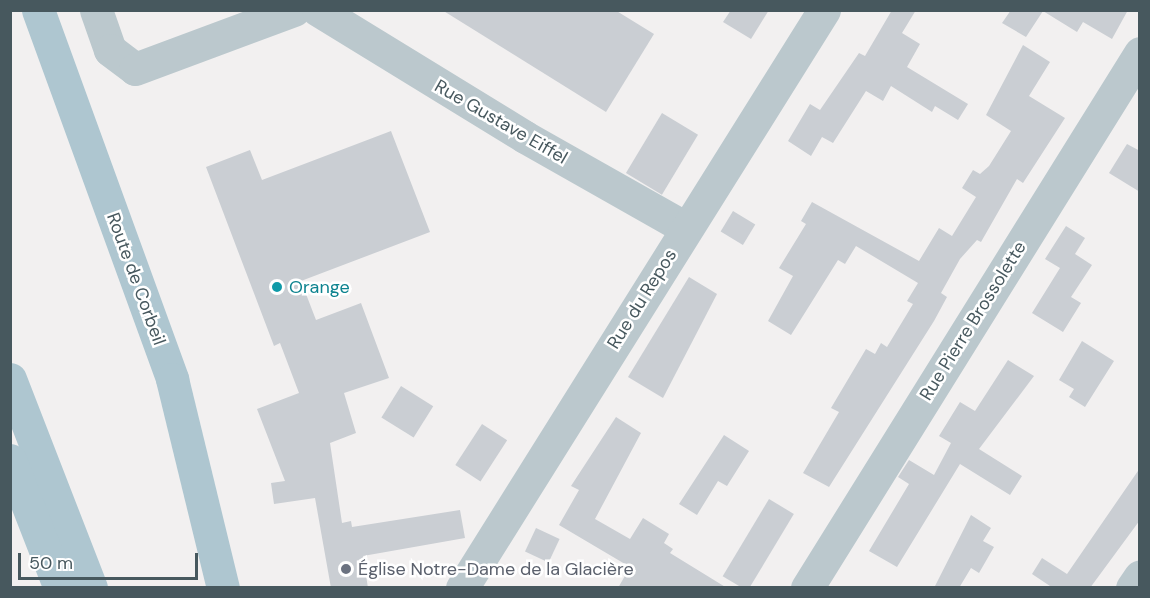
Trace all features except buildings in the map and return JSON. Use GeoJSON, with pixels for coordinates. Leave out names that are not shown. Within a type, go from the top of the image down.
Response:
{"type":"FeatureCollection","features":[{"type":"Feature","properties":{"kind":"main road"},"geometry":{"type":"LineString","coordinates":[[25,10],[56,63]]}},
{"type":"Feature","properties":{"kind":"main road","name":"Route de Corbeil"},"geometry":{"type":"LineString","coordinates":[[38,10],[172,379],[223,588]]}},
{"type":"Feature","properties":{"kind":"main road","name":"Route de Corbeil"},"geometry":{"type":"LineString","coordinates":[[56,10],[190,374],[216,553]]}},
{"type":"Feature","properties":{"kind":"main road"},"geometry":{"type":"LineString","coordinates":[[10,379],[92,588]]}},
{"type":"Feature","properties":{"kind":"main road"},"geometry":{"type":"LineString","coordinates":[[10,460],[60,588]]}},
{"type":"Feature","properties":{"kind":"street"},"geometry":{"type":"LineString","coordinates":[[96,10],[110,50],[135,69],[294,10]]}},
{"type":"Feature","properties":{"kind":"street","name":"Rue Gustave Eiffel"},"geometry":{"type":"LineString","coordinates":[[318,10],[686,228]]}},
{"type":"Feature","properties":{"kind":"street","name":"Rue du Repos"},"geometry":{"type":"LineString","coordinates":[[462,588],[824,10]]}},
{"type":"Feature","properties":{"kind":"street","name":"Rue Pierre Brossolette"},"geometry":{"type":"LineString","coordinates":[[807,588],[1140,53]]}},
{"type":"Feature","properties":{"kind":"street"},"geometry":{"type":"LineString","coordinates":[[1132,588],[1140,576]]}},
{"type":"Feature","properties":{"kind":"place","name":"Orange"},"geometry":{"type":"Point","coordinates":[277,287]}},
{"type":"Feature","properties":{"kind":"place","name":"Église Notre-Dame de la Glacière"},"geometry":{"type":"Point","coordinates":[346,569]}}]}
